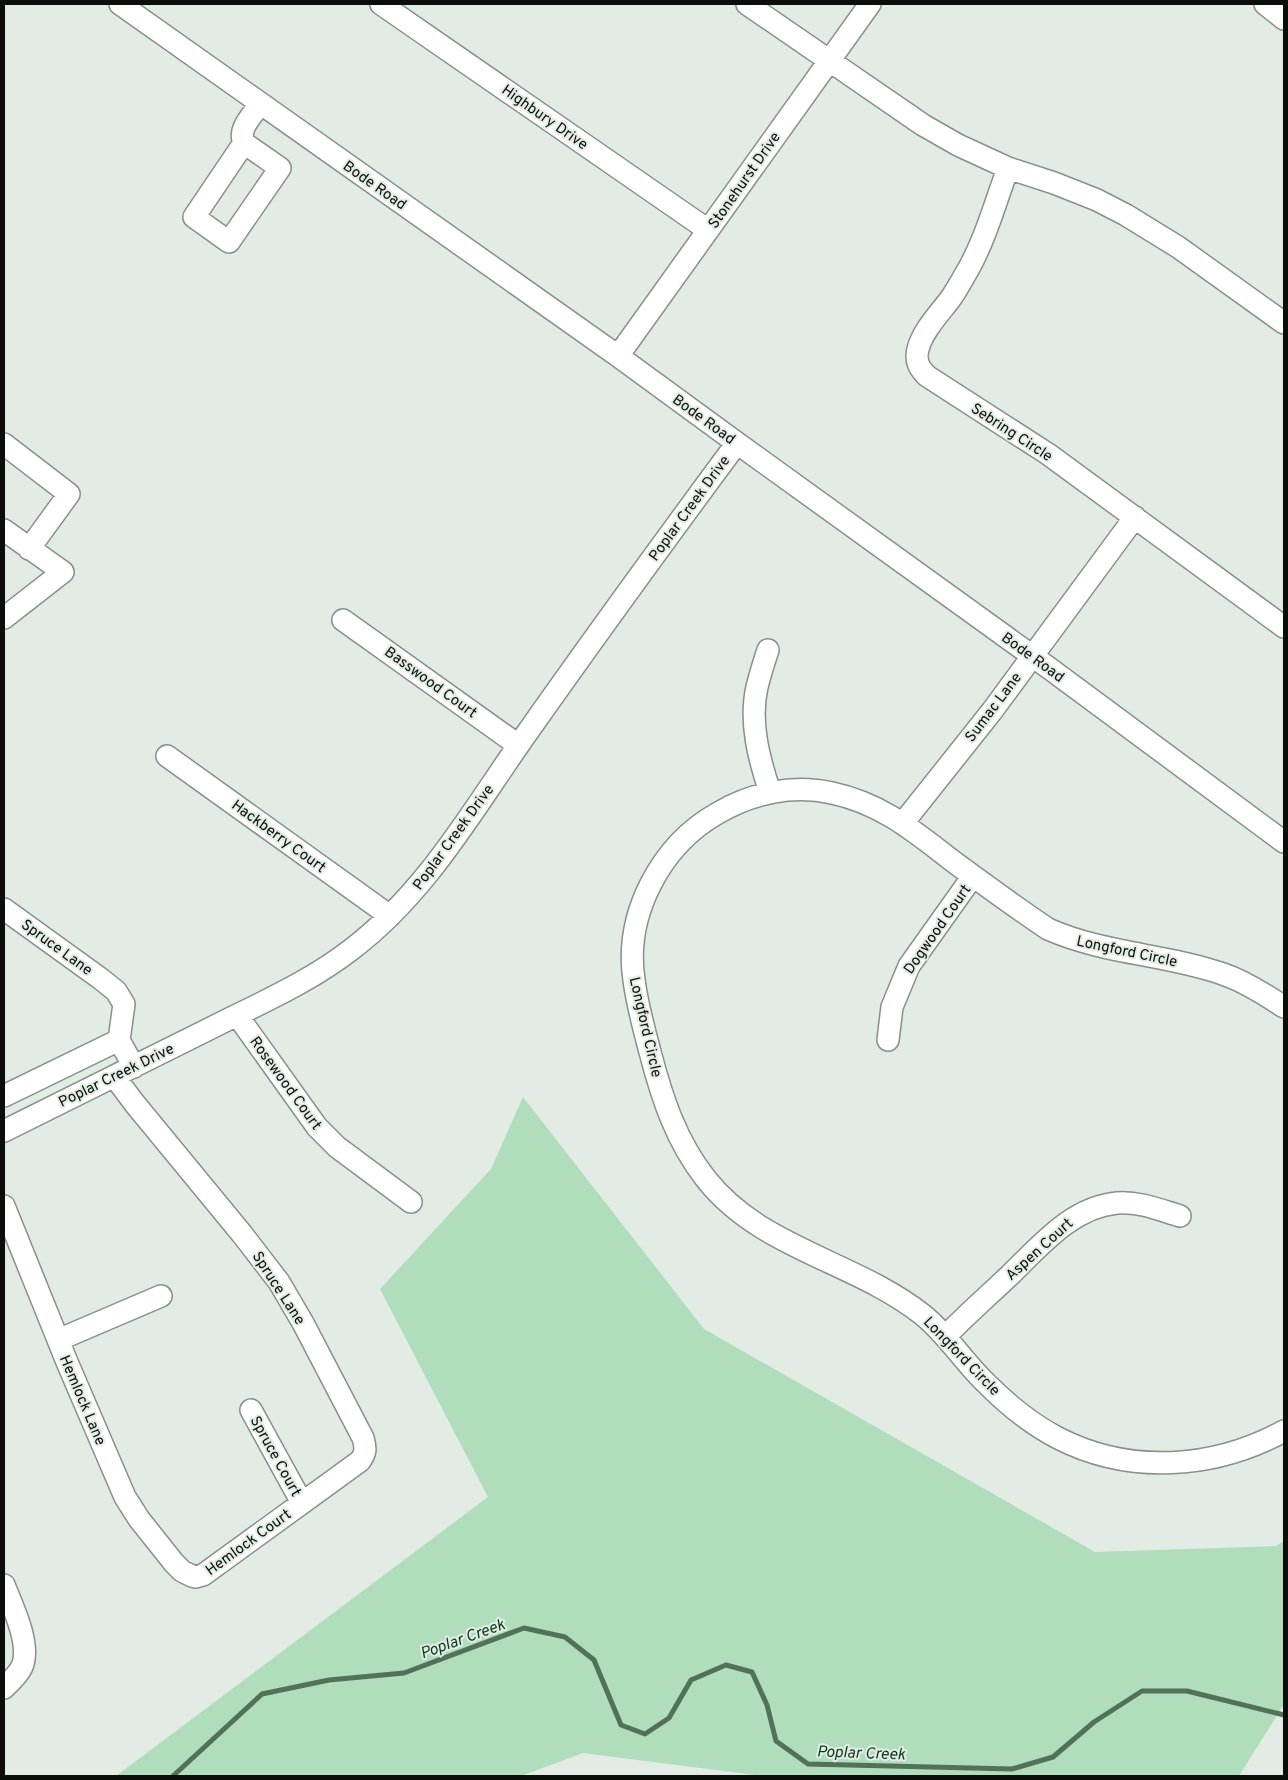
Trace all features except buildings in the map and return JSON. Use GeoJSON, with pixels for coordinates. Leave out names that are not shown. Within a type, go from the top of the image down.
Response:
{"type":"FeatureCollection","features":[{"type":"Feature","properties":{"kind":"street","name":"Bode Road"},"geometry":{"type":"LineString","coordinates":[[120,4],[618,356],[1284,842]]}},
{"type":"Feature","properties":{"kind":"street","name":"Highbury Drive"},"geometry":{"type":"LineString","coordinates":[[381,4],[708,230]]}},
{"type":"Feature","properties":{"kind":"street"},"geometry":{"type":"LineString","coordinates":[[747,4],[923,125],[958,145],[1008,168],[1027,173],[1080,193],[1126,215],[1178,247],[1284,323]]}},
{"type":"Feature","properties":{"kind":"street","name":"Stonehurst Drive"},"geometry":{"type":"LineString","coordinates":[[618,356],[870,4]]}},
{"type":"Feature","properties":{"kind":"street"},"geometry":{"type":"LineString","coordinates":[[1265,4],[1284,18]]}},
{"type":"Feature","properties":{"kind":"street"},"geometry":{"type":"LineString","coordinates":[[244,143],[242,131],[260,104]]}},
{"type":"Feature","properties":{"kind":"street","name":"Sebring Circle"},"geometry":{"type":"LineString","coordinates":[[1008,168],[984,236],[970,265],[918,347],[916,357],[919,367],[927,376],[1048,454],[1284,627]]}},
{"type":"Feature","properties":{"kind":"street","name":"Poplar Creek Drive"},"geometry":{"type":"LineString","coordinates":[[4,1131],[236,1015],[270,1000],[319,972],[352,949],[390,916],[418,888],[446,852],[607,618],[737,443]]}},
{"type":"Feature","properties":{"kind":"street"},"geometry":{"type":"LineString","coordinates":[[4,444],[69,494],[29,548]]}},
{"type":"Feature","properties":{"kind":"street","name":"Sumac Lane"},"geometry":{"type":"LineString","coordinates":[[903,823],[1032,657],[1135,517]]}},
{"type":"Feature","properties":{"kind":"street"},"geometry":{"type":"LineString","coordinates":[[4,530],[63,572],[4,618]]}},
{"type":"Feature","properties":{"kind":"street","name":"Basswood Court"},"geometry":{"type":"LineString","coordinates":[[344,620],[518,745]]}},
{"type":"Feature","properties":{"kind":"street"},"geometry":{"type":"LineString","coordinates":[[768,650],[757,689],[755,731],[762,768],[770,792]]}},
{"type":"Feature","properties":{"kind":"street","name":"Hackberry Court"},"geometry":{"type":"LineString","coordinates":[[167,756],[390,916]]}},
{"type":"Feature","properties":{"kind":"street","name":"Longford Circle"},"geometry":{"type":"LineString","coordinates":[[1284,1007],[1269,997],[1226,975],[1204,968],[1071,940],[1048,929],[891,815],[831,792],[805,790],[770,792],[729,806],[704,820],[672,852],[649,887],[641,907],[635,931],[633,950],[633,978],[646,1038],[668,1115],[681,1141],[704,1177],[723,1199],[750,1221],[775,1237],[862,1277],[889,1292],[923,1315],[946,1336],[985,1383],[1023,1415],[1056,1437],[1085,1450],[1120,1459],[1190,1462],[1223,1456],[1269,1439],[1284,1431]]}},
{"type":"Feature","properties":{"kind":"street","name":"Dogwood Court"},"geometry":{"type":"LineString","coordinates":[[888,1040],[892,1007],[909,966],[973,876]]}},
{"type":"Feature","properties":{"kind":"street","name":"Spruce Lane"},"geometry":{"type":"LineString","coordinates":[[4,909],[116,991],[124,1004],[119,1040]]}},
{"type":"Feature","properties":{"kind":"street","name":"Rosewood Court"},"geometry":{"type":"LineString","coordinates":[[236,1015],[317,1128],[337,1147],[411,1202]]}},
{"type":"Feature","properties":{"kind":"street"},"geometry":{"type":"LineString","coordinates":[[4,1096],[119,1040],[134,1066]]}},
{"type":"Feature","properties":{"kind":"street","name":"Spruce Lane"},"geometry":{"type":"LineString","coordinates":[[114,1076],[134,1104],[242,1234],[279,1282],[303,1323],[363,1438],[366,1446],[360,1461],[302,1503]]}},
{"type":"Feature","properties":{"kind":"street","name":"Aspen Court"},"geometry":{"type":"LineString","coordinates":[[946,1336],[1046,1240],[1082,1213],[1099,1206],[1118,1203],[1141,1205],[1180,1216]]}},
{"type":"Feature","properties":{"kind":"street","name":"Hemlock Lane"},"geometry":{"type":"LineString","coordinates":[[4,1206],[58,1340],[125,1497],[139,1520],[162,1549],[182,1571],[192,1576]]}},
{"type":"Feature","properties":{"kind":"street"},"geometry":{"type":"LineString","coordinates":[[58,1340],[161,1296]]}},
{"type":"Feature","properties":{"kind":"street","name":"Spruce Court"},"geometry":{"type":"LineString","coordinates":[[251,1410],[302,1503]]}},
{"type":"Feature","properties":{"kind":"street","name":"Hemlock Court"},"geometry":{"type":"LineString","coordinates":[[192,1576],[203,1575],[302,1503]]}},
{"type":"Feature","properties":{"kind":"street"},"geometry":{"type":"LineString","coordinates":[[4,1585],[17,1617],[25,1650],[23,1664],[16,1676],[4,1688]]}},
{"type":"Feature","properties":{"kind":"green space"},"geometry":{"type":"Polygon","coordinates":[[[523,1097],[704,1329],[1095,1552],[1276,1546],[1284,1541],[1284,1704],[1239,1776],[763,1776],[583,1753],[521,1776],[116,1776],[488,1497],[380,1289],[491,1169],[523,1097]]]}},
{"type":"Feature","properties":{"kind":"waterway","name":"Poplar Creek"},"geometry":{"type":"LineString","coordinates":[[173,1776],[262,1694],[329,1680],[404,1673],[524,1628],[565,1637],[594,1660],[621,1725],[645,1734],[669,1718],[691,1680],[726,1665],[752,1672],[767,1705],[776,1741],[808,1764],[1012,1769],[1053,1757],[1094,1722],[1142,1691],[1187,1691],[1284,1715]]}}]}
